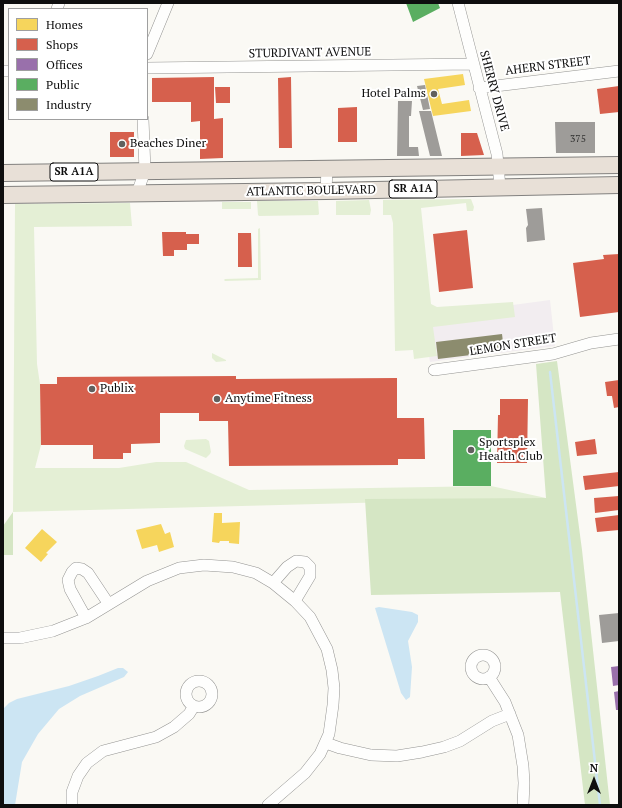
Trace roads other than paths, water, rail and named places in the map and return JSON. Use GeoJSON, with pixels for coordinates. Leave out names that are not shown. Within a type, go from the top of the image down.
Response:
{"type":"FeatureCollection","features":[{"type":"Feature","properties":{"kind":"highway","name":"ATLANTIC BOULEVARD"},"geometry":{"type":"LineString","coordinates":[[3,173],[619,165]]}},
{"type":"Feature","properties":{"kind":"highway","name":"ATLANTIC BOULEVARD"},"geometry":{"type":"LineString","coordinates":[[3,195],[326,191],[619,185]]}},
{"type":"Feature","properties":{"kind":"street"},"geometry":{"type":"LineString","coordinates":[[148,52],[168,3]]}},
{"type":"Feature","properties":{"kind":"street","name":"SHERRY DRIVE"},"geometry":{"type":"LineString","coordinates":[[458,3],[497,154],[500,187]]}},
{"type":"Feature","properties":{"kind":"street","name":"STURDIVANT AVENUE"},"geometry":{"type":"LineString","coordinates":[[148,68],[474,64]]}},
{"type":"Feature","properties":{"kind":"street","name":"AHERN STREET"},"geometry":{"type":"LineString","coordinates":[[479,88],[619,71]]}},
{"type":"Feature","properties":{"kind":"street"},"geometry":{"type":"LineString","coordinates":[[137,194],[145,171],[143,120]]}},
{"type":"Feature","properties":{"kind":"street"},"geometry":{"type":"LineString","coordinates":[[326,191],[327,169]]}},
{"type":"Feature","properties":{"kind":"street","name":"LEMON STREET"},"geometry":{"type":"LineString","coordinates":[[434,370],[553,354],[591,343],[619,340]]}},
{"type":"Feature","properties":{"kind":"street"},"geometry":{"type":"LineString","coordinates":[[273,583],[287,567],[296,561],[305,562],[310,567],[310,576],[295,601]]}},
{"type":"Feature","properties":{"kind":"street"},"geometry":{"type":"LineString","coordinates":[[3,638],[20,638],[53,631],[86,618],[108,603],[148,581],[179,568],[204,565],[233,567],[256,573],[273,583],[295,601],[310,617],[327,649],[332,670],[334,688],[329,734],[320,754],[304,773],[268,805]]}},
{"type":"Feature","properties":{"kind":"street"},"geometry":{"type":"LineString","coordinates":[[86,618],[70,589],[68,580],[76,568],[82,569],[88,573],[108,603]]}},
{"type":"Feature","properties":{"kind":"street"},"geometry":{"type":"LineString","coordinates":[[489,677],[505,702],[518,735],[522,754],[524,784],[523,805]]}},
{"type":"Feature","properties":{"kind":"street"},"geometry":{"type":"LineString","coordinates":[[72,805],[72,792],[78,776],[87,763],[103,751],[156,737],[174,727],[189,714],[194,706]]}},
{"type":"Feature","properties":{"kind":"street"},"geometry":{"type":"LineString","coordinates":[[326,743],[340,748],[371,755],[397,756],[444,747],[460,741],[492,721],[510,714]]}},
{"type":"Feature","properties":{"kind":"water"},"geometry":{"type":"Polygon","coordinates":[[[379,607],[412,612],[418,615],[418,622],[408,641],[412,667],[410,697],[406,700],[401,693],[375,608],[379,607]]]}},
{"type":"Feature","properties":{"kind":"water"},"geometry":{"type":"Polygon","coordinates":[[[118,668],[123,668],[128,672],[124,677],[80,696],[59,709],[38,734],[22,762],[15,805],[3,805],[4,708],[9,703],[17,699],[69,686],[118,668]]]}},
{"type":"Feature","properties":{"kind":"waterway"},"geometry":{"type":"LineString","coordinates":[[550,372],[600,805]]}},
{"type":"Feature","properties":{"kind":"place","name":"Hotel Palms"},"geometry":{"type":"Point","coordinates":[434,94]}},
{"type":"Feature","properties":{"kind":"place","name":"Beaches Diner"},"geometry":{"type":"Point","coordinates":[122,144]}},
{"type":"Feature","properties":{"kind":"place","name":"Publix"},"geometry":{"type":"Point","coordinates":[92,389]}},
{"type":"Feature","properties":{"kind":"place","name":"Anytime Fitness"},"geometry":{"type":"Point","coordinates":[217,399]}},
{"type":"Feature","properties":{"kind":"place","name":"Sportsplex Health Club"},"geometry":{"type":"Point","coordinates":[471,450]}}]}
